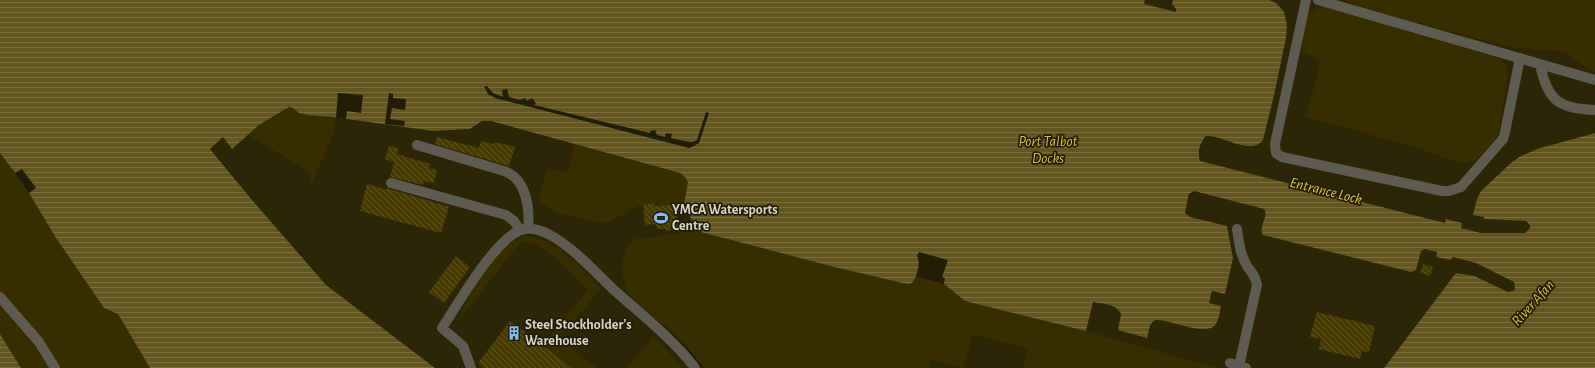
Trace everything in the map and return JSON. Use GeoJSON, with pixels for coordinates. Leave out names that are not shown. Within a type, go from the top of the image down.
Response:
{"type":"FeatureCollection","features":[{"type":"Feature","properties":{"kind":"lane"},"geometry":{"type":"LineString","coordinates":[[1306,0],[1275,144],[1276,153],[1282,157],[1442,191],[1461,187],[1503,139],[1506,132],[1520,58]]}},
{"type":"Feature","properties":{"kind":"lane"},"geometry":{"type":"LineString","coordinates":[[1318,0],[1595,80]]}},
{"type":"Feature","properties":{"kind":"lane"},"geometry":{"type":"LineString","coordinates":[[1540,64],[1542,77],[1547,88],[1560,104],[1578,109],[1595,110]]}},
{"type":"Feature","properties":{"kind":"lane"},"geometry":{"type":"LineString","coordinates":[[417,145],[504,171],[514,176],[521,183],[525,196],[529,216],[524,229],[505,240],[494,251],[440,332],[463,346],[471,368]]}},
{"type":"Feature","properties":{"kind":"lane"},"geometry":{"type":"LineString","coordinates":[[391,183],[506,215],[524,229],[546,232],[567,246],[675,345],[695,368]]}},
{"type":"Feature","properties":{"kind":"lane"},"geometry":{"type":"LineString","coordinates":[[1237,229],[1241,252],[1247,266],[1255,276],[1257,285],[1238,366]]}},
{"type":"Feature","properties":{"kind":"lane"},"geometry":{"type":"LineString","coordinates":[[0,297],[36,339],[54,368]]}},
{"type":"Feature","properties":{"kind":"shaded area"},"geometry":{"type":"Polygon","coordinates":[[[1145,0],[1173,0],[1172,4],[1176,9],[1176,12],[1144,4],[1145,0]]]}},
{"type":"Feature","properties":{"kind":"shaded area"},"geometry":{"type":"Polygon","coordinates":[[[1269,0],[1595,0],[1595,133],[1528,152],[1484,217],[1484,219],[1526,221],[1530,225],[1530,228],[1525,233],[1481,233],[1461,228],[1462,223],[1446,219],[1445,223],[1202,162],[1200,161],[1198,155],[1202,141],[1206,136],[1253,146],[1263,140],[1286,38],[1276,3],[1269,0]]]}},
{"type":"Feature","properties":{"kind":"shaded area"},"geometry":{"type":"Polygon","coordinates":[[[1344,0],[1595,0],[1595,72],[1580,64],[1567,53],[1515,48],[1369,10],[1344,0]]]}},
{"type":"Feature","properties":{"kind":"shaded area"},"geometry":{"type":"Polygon","coordinates":[[[1323,7],[1500,59],[1506,64],[1508,71],[1499,130],[1494,142],[1477,159],[1467,163],[1459,163],[1415,147],[1306,117],[1320,64],[1319,59],[1302,52],[1304,29],[1310,13],[1323,7]]]}},
{"type":"Feature","properties":{"kind":"shaded area"},"geometry":{"type":"Polygon","coordinates":[[[287,107],[293,108],[302,114],[336,118],[334,133],[312,182],[308,172],[303,168],[248,135],[259,125],[282,112],[287,107]]]}},
{"type":"Feature","properties":{"kind":"shaded area"},"geometry":{"type":"Polygon","coordinates":[[[307,115],[433,131],[470,129],[479,122],[486,120],[659,168],[684,204],[697,231],[639,238],[625,251],[623,270],[626,287],[632,298],[695,368],[435,368],[326,285],[252,200],[210,148],[223,137],[232,148],[259,125],[307,115]]]}},
{"type":"Feature","properties":{"kind":"shaded area"},"geometry":{"type":"Polygon","coordinates":[[[574,144],[679,173],[685,177],[688,182],[684,204],[659,206],[658,203],[637,206],[611,221],[603,223],[556,213],[541,203],[539,199],[546,169],[568,173],[574,144]]]}},
{"type":"Feature","properties":{"kind":"shaded area"},"geometry":{"type":"Polygon","coordinates":[[[0,153],[29,193],[56,238],[104,308],[118,314],[150,368],[21,368],[0,334],[0,153]]]}},
{"type":"Feature","properties":{"kind":"shaded area"},"geometry":{"type":"Polygon","coordinates":[[[1191,191],[1264,209],[1266,213],[1262,231],[1264,235],[1411,272],[1416,270],[1421,251],[1425,249],[1437,252],[1436,257],[1453,257],[1476,263],[1514,282],[1515,289],[1510,292],[1504,290],[1392,358],[1384,368],[928,368],[947,299],[1086,331],[1093,301],[1112,305],[1118,309],[1121,317],[1118,330],[1149,331],[1153,321],[1160,319],[1204,330],[1221,306],[1209,303],[1212,291],[1225,293],[1233,255],[1227,226],[1190,217],[1185,213],[1191,191]]]}},
{"type":"Feature","properties":{"kind":"shaded area"},"geometry":{"type":"Polygon","coordinates":[[[697,231],[834,267],[904,283],[914,279],[915,276],[944,284],[965,301],[1086,331],[1217,368],[1023,368],[1028,349],[973,334],[963,368],[931,359],[928,368],[704,368],[677,337],[635,302],[628,292],[625,284],[622,267],[625,251],[634,239],[697,231]]]}},
{"type":"Feature","properties":{"kind":"shaded area"},"geometry":{"type":"Polygon","coordinates":[[[524,236],[535,237],[556,247],[566,254],[601,288],[559,339],[597,368],[572,368],[542,345],[588,290],[558,260],[540,247],[531,243],[522,242],[517,246],[458,322],[475,285],[493,261],[503,250],[524,236]]]}},
{"type":"Feature","properties":{"kind":"shaded area"},"geometry":{"type":"Polygon","coordinates":[[[653,336],[684,368],[627,368],[653,336]]]}},
{"type":"Feature","properties":{"kind":"water","name":"Port Talbot Docks"},"geometry":{"type":"Polygon","coordinates":[[[0,0],[1145,0],[1144,4],[1176,12],[1176,9],[1172,4],[1173,0],[1269,0],[1276,3],[1284,12],[1287,25],[1286,38],[1263,140],[1258,144],[1244,146],[1220,138],[1206,136],[1202,141],[1200,148],[1200,161],[1445,223],[1446,219],[1462,223],[1461,228],[1481,233],[1525,233],[1530,228],[1530,225],[1526,221],[1484,219],[1484,217],[1473,215],[1477,199],[1481,191],[1519,157],[1537,149],[1595,133],[1595,368],[1384,368],[1456,273],[1474,276],[1508,292],[1515,289],[1514,282],[1476,263],[1453,257],[1450,260],[1436,257],[1437,252],[1425,249],[1421,251],[1416,270],[1411,272],[1263,235],[1262,229],[1265,215],[1264,209],[1194,191],[1189,194],[1185,213],[1190,217],[1227,226],[1233,258],[1225,294],[1212,291],[1209,303],[1221,306],[1218,320],[1211,328],[1197,329],[1162,320],[1156,320],[1151,325],[1147,338],[1118,330],[1121,314],[1119,310],[1105,304],[1093,302],[1086,331],[965,301],[944,284],[945,278],[942,277],[948,260],[919,252],[917,256],[919,262],[917,273],[912,283],[907,284],[834,267],[697,231],[684,204],[688,182],[680,173],[491,121],[482,121],[470,129],[433,131],[307,115],[299,113],[293,108],[289,107],[259,125],[232,149],[223,137],[210,149],[326,285],[435,368],[150,368],[118,314],[104,308],[56,238],[29,193],[36,188],[22,169],[15,173],[0,153],[0,0]]]}},
{"type":"Feature","properties":{"kind":"water"},"geometry":{"type":"Polygon","coordinates":[[[0,334],[21,368],[0,368],[0,334]]]}},
{"type":"Feature","properties":{"kind":"pier"},"geometry":{"type":"Polygon","coordinates":[[[487,86],[493,93],[503,97],[502,90],[507,89],[509,97],[520,100],[525,98],[527,101],[532,98],[536,103],[534,105],[650,133],[650,131],[655,130],[657,135],[665,137],[666,133],[672,134],[671,138],[689,142],[697,140],[706,112],[709,113],[699,143],[689,148],[495,98],[488,94],[484,87],[487,86]]]}},
{"type":"Feature","properties":{"kind":"pier"},"geometry":{"type":"Polygon","coordinates":[[[338,93],[363,95],[361,113],[347,111],[346,119],[336,118],[338,93]]]}},
{"type":"Feature","properties":{"kind":"pier"},"geometry":{"type":"Polygon","coordinates":[[[389,93],[393,94],[393,98],[406,99],[405,110],[392,108],[390,119],[405,121],[404,126],[385,124],[389,93]]]}},
{"type":"Feature","properties":{"kind":"building"},"geometry":{"type":"Polygon","coordinates":[[[437,137],[479,148],[481,141],[494,144],[494,142],[515,147],[509,166],[435,144],[437,137]]]}},
{"type":"Feature","properties":{"kind":"building"},"geometry":{"type":"Polygon","coordinates":[[[389,146],[398,148],[397,154],[430,164],[429,168],[437,170],[434,183],[424,181],[423,185],[390,177],[394,162],[385,159],[389,146]]]}},
{"type":"Feature","properties":{"kind":"building"},"geometry":{"type":"Polygon","coordinates":[[[367,184],[387,190],[387,188],[449,207],[441,233],[360,211],[367,184]]]}},
{"type":"Feature","properties":{"kind":"building","name":"YMCA Watersports Centre"},"geometry":{"type":"Polygon","coordinates":[[[654,203],[655,206],[676,204],[679,229],[666,231],[666,229],[657,229],[656,224],[645,225],[643,205],[654,203]]]}},
{"type":"Feature","properties":{"kind":"building"},"geometry":{"type":"Polygon","coordinates":[[[456,256],[470,267],[444,303],[429,292],[456,256]]]}},
{"type":"Feature","properties":{"kind":"building"},"geometry":{"type":"Polygon","coordinates":[[[1423,264],[1433,267],[1430,276],[1420,273],[1423,264]]]}},
{"type":"Feature","properties":{"kind":"building"},"geometry":{"type":"Polygon","coordinates":[[[1317,312],[1375,326],[1369,352],[1362,351],[1360,359],[1319,349],[1321,339],[1310,337],[1317,312]]]}},
{"type":"Feature","properties":{"kind":"building","name":"Steel Stockholder's Warehouse"},"geometry":{"type":"Polygon","coordinates":[[[510,321],[572,368],[484,368],[478,363],[510,321]]]}},
{"type":"Feature","properties":{"kind":"place","name":"YMCA Watersports Centre"},"geometry":{"type":"Point","coordinates":[661,218]}},
{"type":"Feature","properties":{"kind":"place","name":"Steel Stockholder's Warehouse"},"geometry":{"type":"Point","coordinates":[514,333]}},
{"type":"Feature","properties":{"kind":"water label","name":"Entrance Lock"},"geometry":{"type":"Point","coordinates":[1326,191]}},
{"type":"Feature","properties":{"kind":"water label","name":"River Afan"},"geometry":{"type":"Point","coordinates":[1533,303]}}]}
